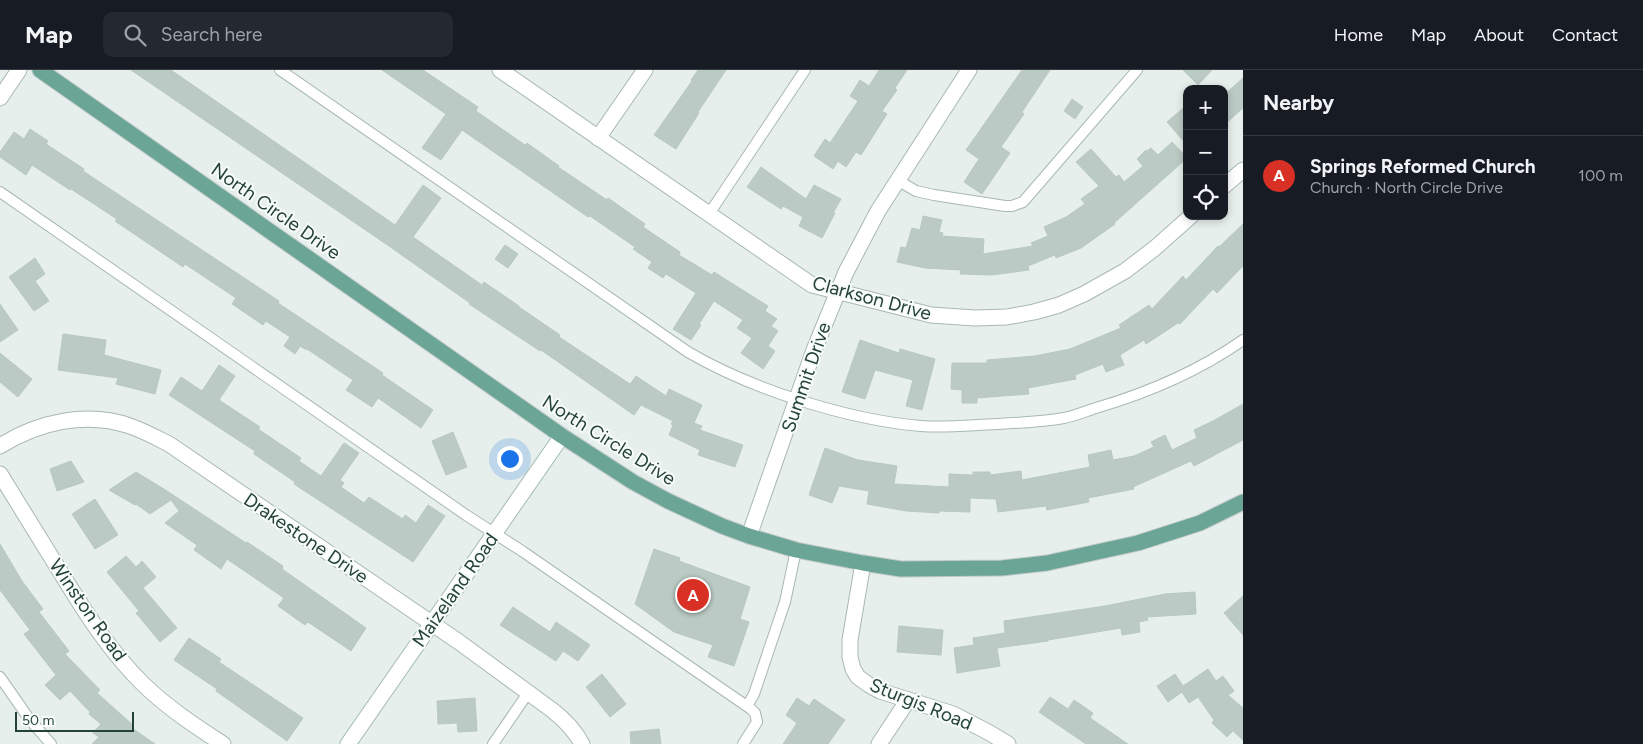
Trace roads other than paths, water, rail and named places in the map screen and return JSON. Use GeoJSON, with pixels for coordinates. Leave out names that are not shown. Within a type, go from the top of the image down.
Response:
{"type":"FeatureCollection","features":[{"type":"Feature","properties":{"kind":"main road","name":"North Circle Drive"},"geometry":{"type":"LineString","coordinates":[[40,70],[562,436],[633,482],[668,501],[695,515],[749,536],[796,550],[862,563],[909,569],[1002,568],[1047,563],[1138,543],[1200,523],[1243,502]]}},
{"type":"Feature","properties":{"kind":"street"},"geometry":{"type":"LineString","coordinates":[[0,98],[19,70]]}},
{"type":"Feature","properties":{"kind":"street","name":"Clarkson Drive"},"geometry":{"type":"LineString","coordinates":[[500,70],[812,285],[931,315],[954,318],[1007,317],[1059,305],[1084,294],[1125,271],[1186,220]]}},
{"type":"Feature","properties":{"kind":"street"},"geometry":{"type":"LineString","coordinates":[[598,138],[645,70]]}},
{"type":"Feature","properties":{"kind":"street","name":"Summit Drive"},"geometry":{"type":"LineString","coordinates":[[749,536],[814,350],[838,291],[860,245],[897,180],[969,70]]}},
{"type":"Feature","properties":{"kind":"street"},"geometry":{"type":"LineString","coordinates":[[1228,183],[1243,170]]}},
{"type":"Feature","properties":{"kind":"street","name":"Drakestone Drive"},"geometry":{"type":"LineString","coordinates":[[0,446],[30,430],[65,421],[85,419],[108,421],[148,433],[169,444],[431,623],[566,721],[582,744]]}},
{"type":"Feature","properties":{"kind":"street","name":"Maizeland Road"},"geometry":{"type":"LineString","coordinates":[[348,744],[562,436]]}},
{"type":"Feature","properties":{"kind":"street","name":"Winston Road"},"geometry":{"type":"LineString","coordinates":[[0,474],[86,615],[127,667],[177,714],[223,744]]}},
{"type":"Feature","properties":{"kind":"street","name":"Sturgis Road"},"geometry":{"type":"LineString","coordinates":[[862,563],[850,640],[850,657],[853,669],[858,677],[868,685],[952,714],[972,723],[1008,744]]}},
{"type":"Feature","properties":{"kind":"street"},"geometry":{"type":"LineString","coordinates":[[879,744],[908,700]]}},
{"type":"Feature","properties":{"kind":"lane"},"geometry":{"type":"LineString","coordinates":[[280,70],[688,352],[734,376],[798,399],[868,418],[921,426],[1018,423],[1064,418],[1121,401],[1191,371],[1243,340]]}},
{"type":"Feature","properties":{"kind":"lane"},"geometry":{"type":"LineString","coordinates":[[709,214],[805,70]]}},
{"type":"Feature","properties":{"kind":"lane"},"geometry":{"type":"LineString","coordinates":[[897,180],[916,190],[929,194],[1005,206],[1023,202],[1137,70]]}},
{"type":"Feature","properties":{"kind":"lane"},"geometry":{"type":"LineString","coordinates":[[0,192],[466,515],[747,706],[755,713],[757,722],[743,744]]}},
{"type":"Feature","properties":{"kind":"lane"},"geometry":{"type":"LineString","coordinates":[[747,706],[754,694],[785,602],[796,550]]}},
{"type":"Feature","properties":{"kind":"lane"},"geometry":{"type":"LineString","coordinates":[[0,677],[30,720],[51,744]]}},
{"type":"Feature","properties":{"kind":"lane"},"geometry":{"type":"LineString","coordinates":[[493,744],[528,693]]}},
{"type":"Feature","properties":{"kind":"place","name":"Springs Reformed Church"},"geometry":{"type":"Point","coordinates":[693,595]}}]}
